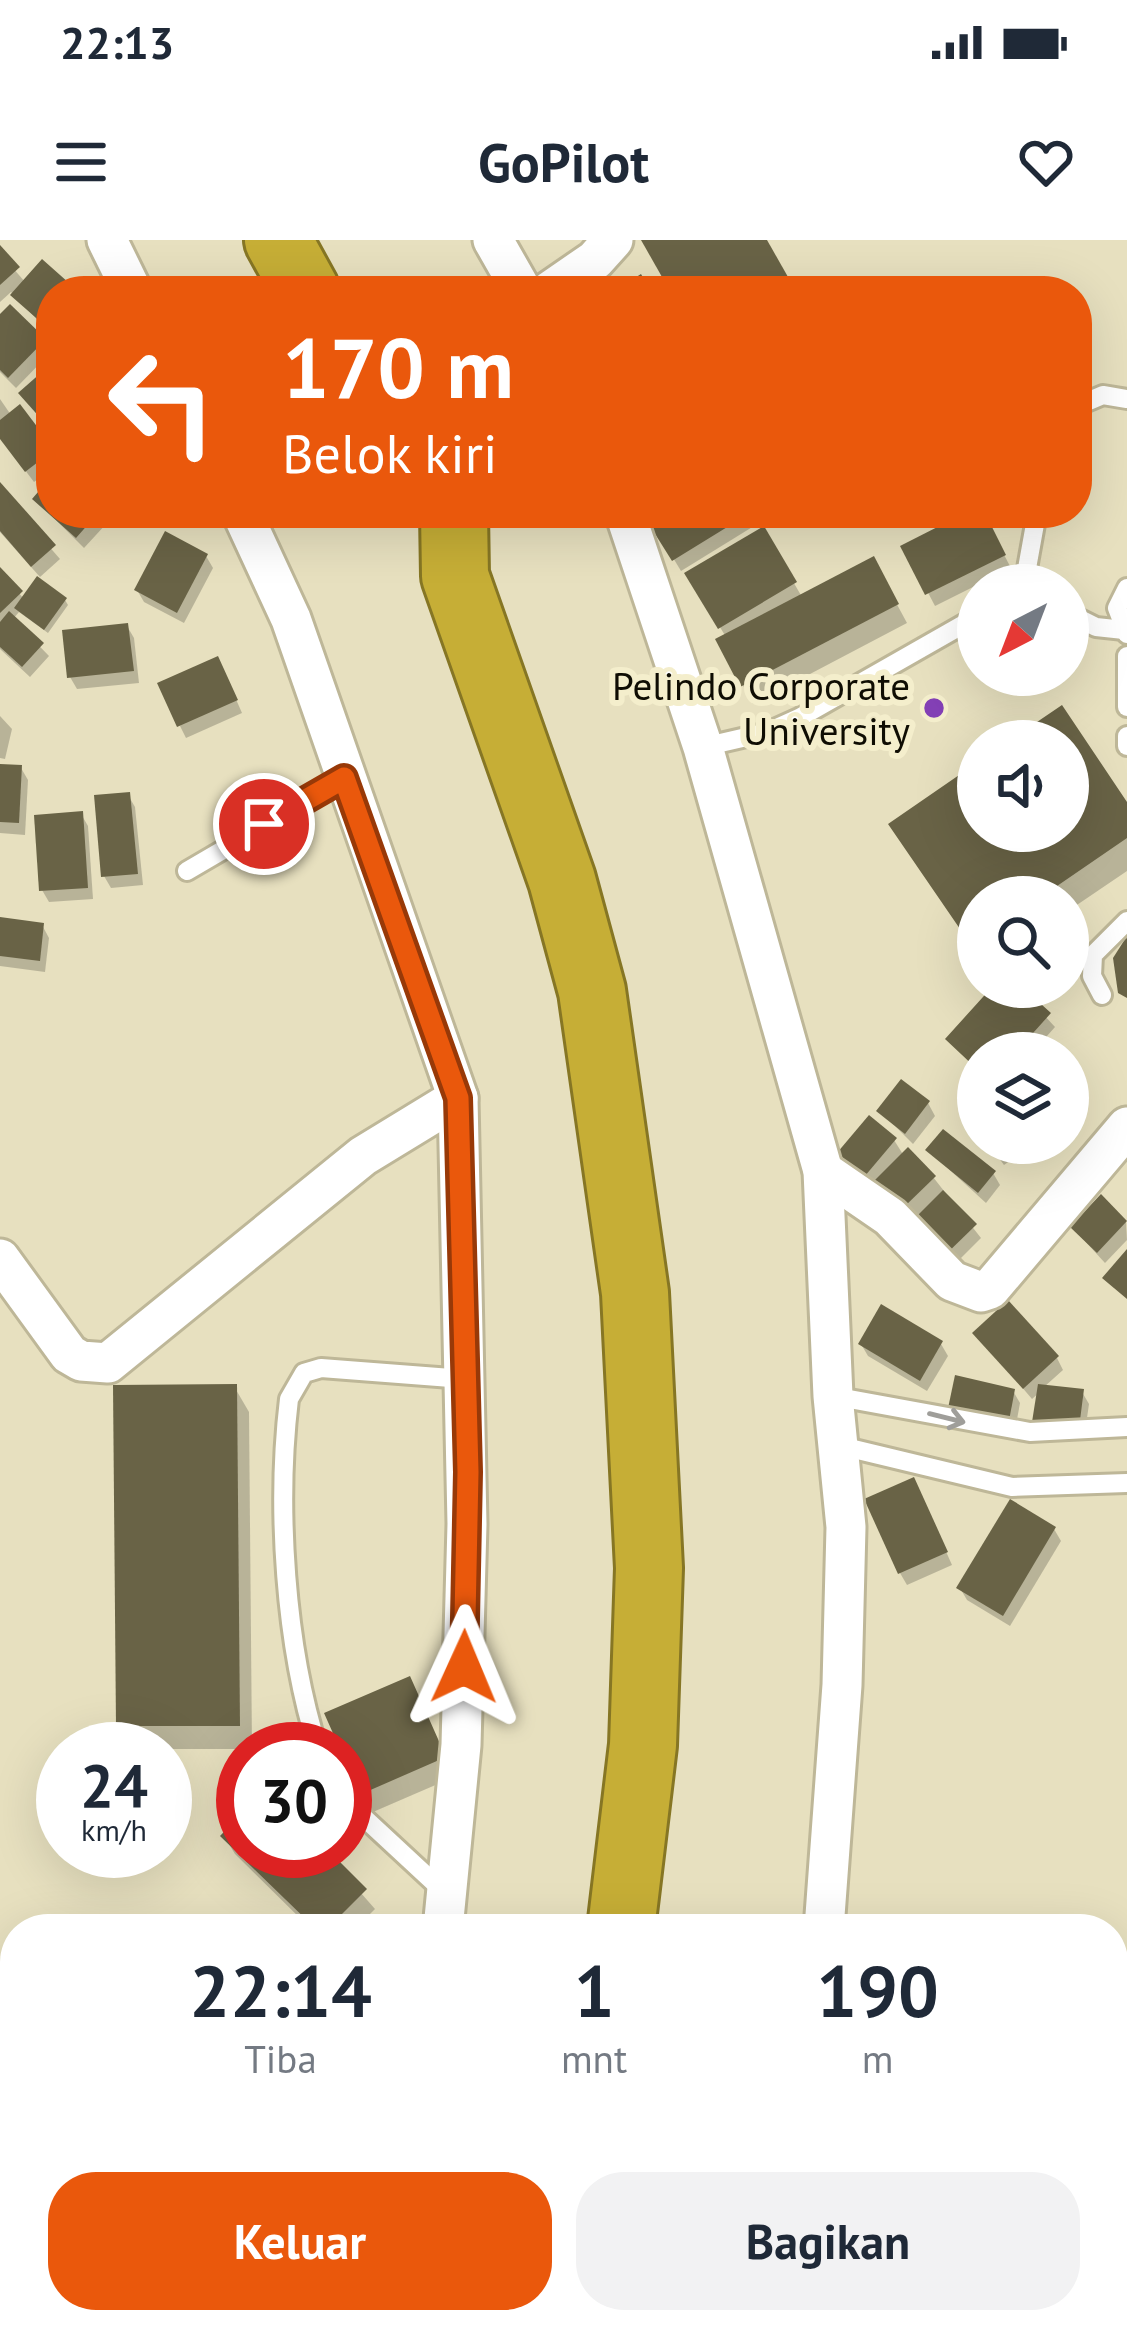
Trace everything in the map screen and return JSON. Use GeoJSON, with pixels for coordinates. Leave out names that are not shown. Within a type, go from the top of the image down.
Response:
{"type":"FeatureCollection","features":[{"type":"Feature","properties":{"kind":"highway"},"geometry":{"type":"LineString","coordinates":[[278,240],[298,276]]}},
{"type":"Feature","properties":{"kind":"highway"},"geometry":{"type":"LineString","coordinates":[[325,240],[345,276]]}},
{"type":"Feature","properties":{"kind":"highway"},"geometry":{"type":"LineString","coordinates":[[416,528],[431,552],[454,544],[562,880],[592,991],[635,1293],[649,1568],[641,1765],[623,1914]]}},
{"type":"Feature","properties":{"kind":"street"},"geometry":{"type":"LineString","coordinates":[[106,240],[124,276]]}},
{"type":"Feature","properties":{"kind":"street"},"geometry":{"type":"LineString","coordinates":[[493,240],[513,276]]}},
{"type":"Feature","properties":{"kind":"street"},"geometry":{"type":"LineString","coordinates":[[572,276],[596,260],[613,240]]}},
{"type":"Feature","properties":{"kind":"street"},"geometry":{"type":"LineString","coordinates":[[249,528],[290,619],[458,1098],[464,1694],[445,1912]]}},
{"type":"Feature","properties":{"kind":"street"},"geometry":{"type":"LineString","coordinates":[[630,528],[703,747],[823,1171],[833,1396],[845,1527],[842,1685],[825,1914]]}},
{"type":"Feature","properties":{"kind":"street"},"geometry":{"type":"LineString","coordinates":[[0,1259],[70,1354],[81,1361],[108,1363],[363,1156],[458,1098]]}},
{"type":"Feature","properties":{"kind":"street"},"geometry":{"type":"LineString","coordinates":[[823,1171],[890,1217],[952,1281],[986,1292],[1127,1127]]}},
{"type":"Feature","properties":{"kind":"lane"},"geometry":{"type":"LineString","coordinates":[[1092,400],[1103,395],[1127,399]]}},
{"type":"Feature","properties":{"kind":"lane"},"geometry":{"type":"LineString","coordinates":[[1028,564],[1034,528]]}},
{"type":"Feature","properties":{"kind":"lane"},"geometry":{"type":"LineString","coordinates":[[1089,624],[1125,632],[1117,608],[1127,588]]}},
{"type":"Feature","properties":{"kind":"lane"},"geometry":{"type":"LineString","coordinates":[[703,747],[768,732],[800,718],[957,628]]}},
{"type":"Feature","properties":{"kind":"lane"},"geometry":{"type":"LineString","coordinates":[[1127,656],[1127,707]]}},
{"type":"Feature","properties":{"kind":"lane"},"geometry":{"type":"LineString","coordinates":[[1127,736],[1127,746]]}},
{"type":"Feature","properties":{"kind":"lane"},"geometry":{"type":"LineString","coordinates":[[187,871],[344,778]]}},
{"type":"Feature","properties":{"kind":"lane"},"geometry":{"type":"LineString","coordinates":[[1102,995],[1092,976],[1093,955],[1127,921]]}},
{"type":"Feature","properties":{"kind":"lane"},"geometry":{"type":"LineString","coordinates":[[309,1722],[290,1604],[289,1399],[304,1373],[321,1368],[464,1378]]}},
{"type":"Feature","properties":{"kind":"lane"},"geometry":{"type":"LineString","coordinates":[[833,1396],[993,1428],[1072,1433],[1127,1427]]}},
{"type":"Feature","properties":{"kind":"lane"},"geometry":{"type":"LineString","coordinates":[[837,1445],[1012,1487],[1127,1483]]}},
{"type":"Feature","properties":{"kind":"lane"},"geometry":{"type":"LineString","coordinates":[[372,1830],[445,1912]]}},
{"type":"Feature","properties":{"kind":"building"},"geometry":{"type":"Polygon","coordinates":[[[641,240],[767,240],[787,276],[661,276],[641,240]]]}},
{"type":"Feature","properties":{"kind":"building"},"geometry":{"type":"Polygon","coordinates":[[[0,245],[20,267],[0,285],[0,245]]]}},
{"type":"Feature","properties":{"kind":"building"},"geometry":{"type":"Polygon","coordinates":[[[42,259],[61,276],[36,276],[36,318],[10,295],[42,259]]]}},
{"type":"Feature","properties":{"kind":"building"},"geometry":{"type":"Polygon","coordinates":[[[10,304],[36,329],[36,349],[8,378],[0,370],[0,314],[10,304]]]}},
{"type":"Feature","properties":{"kind":"building"},"geometry":{"type":"Polygon","coordinates":[[[36,377],[36,413],[18,393],[36,377]]]}},
{"type":"Feature","properties":{"kind":"building"},"geometry":{"type":"Polygon","coordinates":[[[20,404],[36,425],[36,464],[25,472],[0,439],[0,420],[20,404]]]}},
{"type":"Feature","properties":{"kind":"building"},"geometry":{"type":"Polygon","coordinates":[[[0,482],[36,528],[56,545],[31,567],[0,531],[0,482]]]}},
{"type":"Feature","properties":{"kind":"building"},"geometry":{"type":"Polygon","coordinates":[[[65,528],[85,528],[76,538],[65,528]]]}},
{"type":"Feature","properties":{"kind":"building"},"geometry":{"type":"Polygon","coordinates":[[[651,528],[726,528],[672,561],[651,528]]]}},
{"type":"Feature","properties":{"kind":"building"},"geometry":{"type":"Polygon","coordinates":[[[765,528],[797,582],[718,629],[684,573],[765,528]]]}},
{"type":"Feature","properties":{"kind":"building"},"geometry":{"type":"Polygon","coordinates":[[[935,528],[992,528],[1006,555],[988,564],[957,564],[957,579],[925,595],[900,546],[935,528]]]}},
{"type":"Feature","properties":{"kind":"building"},"geometry":{"type":"Polygon","coordinates":[[[165,531],[208,554],[177,613],[134,590],[165,531]]]}},
{"type":"Feature","properties":{"kind":"building"},"geometry":{"type":"Polygon","coordinates":[[[874,556],[899,604],[740,687],[715,639],[874,556]]]}},
{"type":"Feature","properties":{"kind":"building"},"geometry":{"type":"Polygon","coordinates":[[[0,567],[23,591],[0,613],[0,567]]]}},
{"type":"Feature","properties":{"kind":"building"},"geometry":{"type":"Polygon","coordinates":[[[37,576],[67,598],[44,630],[14,608],[37,576]]]}},
{"type":"Feature","properties":{"kind":"building"},"geometry":{"type":"Polygon","coordinates":[[[9,611],[44,643],[22,667],[0,647],[0,622],[9,611]]]}},
{"type":"Feature","properties":{"kind":"building"},"geometry":{"type":"Polygon","coordinates":[[[128,623],[134,671],[67,678],[62,630],[128,623]]]}},
{"type":"Feature","properties":{"kind":"building"},"geometry":{"type":"Polygon","coordinates":[[[218,656],[238,700],[177,727],[157,683],[218,656]]]}},
{"type":"Feature","properties":{"kind":"building"},"geometry":{"type":"Polygon","coordinates":[[[1062,705],[1072,720],[1040,720],[1062,705]]]}},
{"type":"Feature","properties":{"kind":"building"},"geometry":{"type":"Polygon","coordinates":[[[1089,745],[1127,802],[1127,838],[1072,876],[957,876],[957,925],[888,824],[957,776],[957,852],[1089,852],[1089,745]]]}},
{"type":"Feature","properties":{"kind":"building"},"geometry":{"type":"Polygon","coordinates":[[[0,764],[22,765],[19,823],[0,822],[0,764]]]}},
{"type":"Feature","properties":{"kind":"building"},"geometry":{"type":"Polygon","coordinates":[[[130,792],[138,874],[101,877],[94,795],[130,792]]]}},
{"type":"Feature","properties":{"kind":"building"},"geometry":{"type":"Polygon","coordinates":[[[83,811],[88,888],[39,891],[34,815],[83,811]]]}},
{"type":"Feature","properties":{"kind":"building"},"geometry":{"type":"Polygon","coordinates":[[[0,917],[44,923],[40,961],[0,956],[0,917]]]}},
{"type":"Feature","properties":{"kind":"building"},"geometry":{"type":"Polygon","coordinates":[[[1127,936],[1127,998],[1118,993],[1113,958],[1127,936]]]}},
{"type":"Feature","properties":{"kind":"building"},"geometry":{"type":"Polygon","coordinates":[[[973,1008],[1045,1008],[1051,1013],[1034,1032],[957,1032],[957,1050],[945,1039],[973,1008]]]}},
{"type":"Feature","properties":{"kind":"building"},"geometry":{"type":"Polygon","coordinates":[[[901,1079],[930,1101],[905,1134],[876,1111],[901,1079]]]}},
{"type":"Feature","properties":{"kind":"building"},"geometry":{"type":"Polygon","coordinates":[[[869,1115],[897,1138],[859,1183],[831,1160],[869,1115]]]}},
{"type":"Feature","properties":{"kind":"building"},"geometry":{"type":"Polygon","coordinates":[[[943,1129],[957,1140],[957,1164],[987,1164],[996,1171],[978,1193],[925,1150],[943,1129]]]}},
{"type":"Feature","properties":{"kind":"building"},"geometry":{"type":"Polygon","coordinates":[[[908,1147],[936,1176],[902,1209],[874,1181],[908,1147]]]}},
{"type":"Feature","properties":{"kind":"building"},"geometry":{"type":"Polygon","coordinates":[[[943,1190],[977,1224],[939,1261],[906,1227],[943,1190]]]}},
{"type":"Feature","properties":{"kind":"building"},"geometry":{"type":"Polygon","coordinates":[[[1101,1194],[1127,1221],[1097,1253],[1070,1227],[1101,1194]]]}},
{"type":"Feature","properties":{"kind":"building"},"geometry":{"type":"Polygon","coordinates":[[[1127,1249],[1127,1299],[1102,1278],[1127,1249]]]}},
{"type":"Feature","properties":{"kind":"building"},"geometry":{"type":"Polygon","coordinates":[[[1008,1300],[1059,1356],[1023,1389],[972,1333],[1008,1300]]]}},
{"type":"Feature","properties":{"kind":"building"},"geometry":{"type":"Polygon","coordinates":[[[881,1304],[943,1341],[920,1381],[858,1344],[881,1304]]]}},
{"type":"Feature","properties":{"kind":"building"},"geometry":{"type":"Polygon","coordinates":[[[955,1375],[1015,1389],[1008,1426],[947,1413],[955,1375]]]}},
{"type":"Feature","properties":{"kind":"building"},"geometry":{"type":"Polygon","coordinates":[[[237,1384],[240,1722],[192,1726],[192,1722],[116,1722],[113,1385],[237,1384]]]}},
{"type":"Feature","properties":{"kind":"building"},"geometry":{"type":"Polygon","coordinates":[[[1038,1384],[1084,1389],[1079,1428],[1032,1422],[1038,1384]]]}},
{"type":"Feature","properties":{"kind":"building"},"geometry":{"type":"Polygon","coordinates":[[[914,1477],[948,1552],[898,1574],[864,1499],[914,1477]]]}},
{"type":"Feature","properties":{"kind":"building"},"geometry":{"type":"Polygon","coordinates":[[[1010,1499],[1056,1527],[1003,1616],[956,1588],[1010,1499]]]}},
{"type":"Feature","properties":{"kind":"building"},"geometry":{"type":"Polygon","coordinates":[[[410,1676],[446,1757],[372,1789],[372,1722],[328,1722],[324,1713],[410,1676]]]}},
{"type":"Feature","properties":{"kind":"building"},"geometry":{"type":"Polygon","coordinates":[[[263,1878],[356,1878],[367,1889],[342,1914],[301,1914],[263,1878]]]}},
{"type":"Feature","properties":{"kind":"place","name":"Pelindo Corporate University"},"geometry":{"type":"Point","coordinates":[934,708]}},
{"type":"Feature","properties":{"kind":"route"},"geometry":{"type":"LineString","coordinates":[[264,824],[344,778],[458,1098],[468,1472],[464,1667]]}}]}
